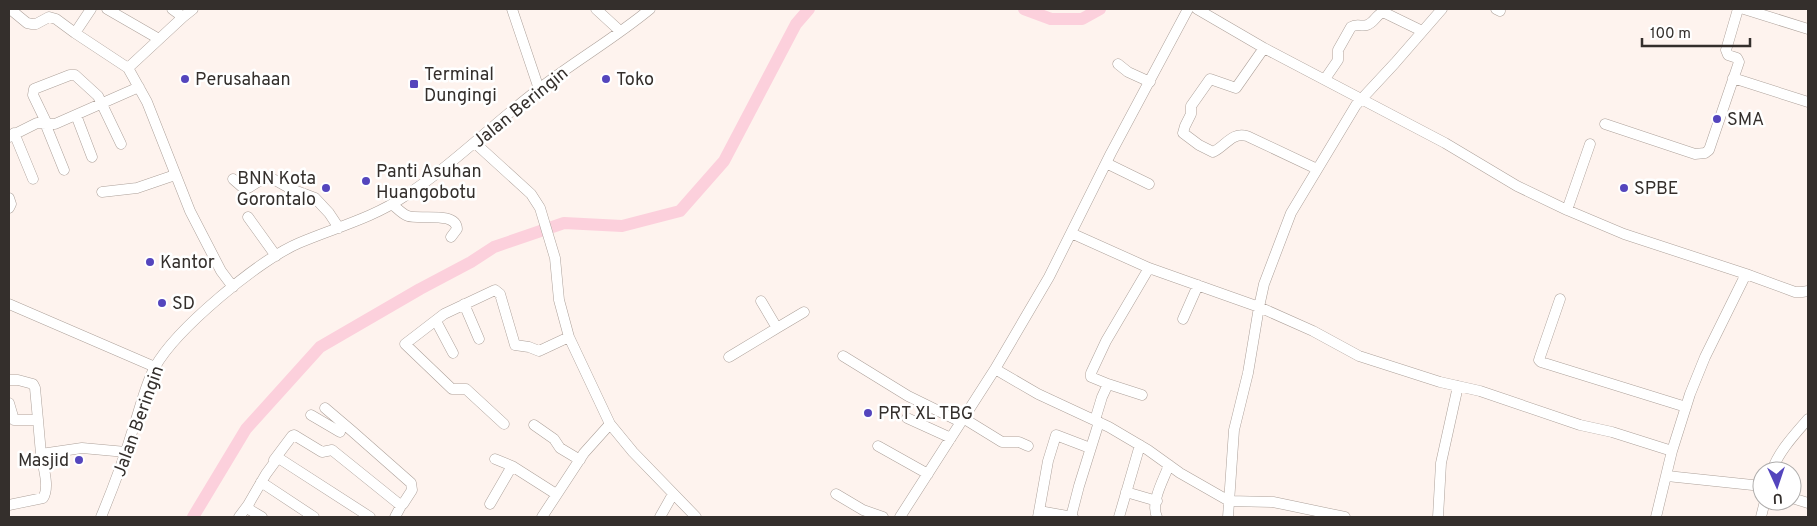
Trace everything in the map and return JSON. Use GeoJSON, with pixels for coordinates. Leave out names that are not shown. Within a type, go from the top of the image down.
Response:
{"type":"FeatureCollection","features":[{"type":"Feature","properties":{"kind":"street"},"geometry":{"type":"LineString","coordinates":[[75,34],[91,9]]}},
{"type":"Feature","properties":{"kind":"street"},"geometry":{"type":"LineString","coordinates":[[107,9],[159,39]]}},
{"type":"Feature","properties":{"kind":"street"},"geometry":{"type":"LineString","coordinates":[[172,9],[183,17]]}},
{"type":"Feature","properties":{"kind":"street"},"geometry":{"type":"LineString","coordinates":[[128,68],[193,9]]}},
{"type":"Feature","properties":{"kind":"street"},"geometry":{"type":"LineString","coordinates":[[512,9],[539,89]]}},
{"type":"Feature","properties":{"kind":"street"},"geometry":{"type":"LineString","coordinates":[[596,9],[620,31]]}},
{"type":"Feature","properties":{"kind":"street","name":"Jalan Beringin"},"geometry":{"type":"LineString","coordinates":[[101,517],[126,452],[155,367],[178,337],[199,316],[232,287],[276,256],[297,244],[339,228],[392,204],[420,186],[539,89],[650,9]]}},
{"type":"Feature","properties":{"kind":"street"},"geometry":{"type":"LineString","coordinates":[[900,517],[995,369],[1049,277],[1106,163],[1188,9]]}},
{"type":"Feature","properties":{"kind":"street"},"geometry":{"type":"LineString","coordinates":[[1196,9],[1264,48],[1462,153],[1518,186],[1566,210],[1624,234],[1746,274],[1794,292],[1808,291]]}},
{"type":"Feature","properties":{"kind":"street"},"geometry":{"type":"LineString","coordinates":[[1228,517],[1234,430],[1248,373],[1259,307],[1264,284],[1292,213],[1361,98],[1395,64],[1442,9]]}},
{"type":"Feature","properties":{"kind":"street"},"geometry":{"type":"LineString","coordinates":[[1605,124],[1695,154],[1705,153],[1709,150],[1739,62],[1738,59],[1728,55],[1726,50],[1738,9]]}},
{"type":"Feature","properties":{"kind":"street"},"geometry":{"type":"LineString","coordinates":[[1744,9],[1808,30]]}},
{"type":"Feature","properties":{"kind":"street"},"geometry":{"type":"LineString","coordinates":[[10,11],[27,23],[32,24],[36,24],[49,17],[56,18],[75,34],[128,68],[155,120],[175,175],[203,236],[221,271],[232,287]]}},
{"type":"Feature","properties":{"kind":"street"},"geometry":{"type":"LineString","coordinates":[[1325,79],[1338,60],[1338,50],[1354,25],[1370,24],[1378,14],[1383,12],[1422,31]]}},
{"type":"Feature","properties":{"kind":"street"},"geometry":{"type":"LineString","coordinates":[[1264,48],[1236,88],[1212,78],[1210,79],[1191,106],[1191,114],[1184,126],[1183,133],[1199,145],[1213,152],[1234,136],[1244,135],[1317,170]]}},
{"type":"Feature","properties":{"kind":"street"},"geometry":{"type":"LineString","coordinates":[[1118,64],[1128,72],[1150,82]]}},
{"type":"Feature","properties":{"kind":"street"},"geometry":{"type":"LineString","coordinates":[[64,170],[33,95],[34,89],[75,75],[102,102],[121,144]]}},
{"type":"Feature","properties":{"kind":"street"},"geometry":{"type":"LineString","coordinates":[[1733,78],[1808,102]]}},
{"type":"Feature","properties":{"kind":"street"},"geometry":{"type":"LineString","coordinates":[[33,179],[11,135],[37,123],[55,124],[139,87]]}},
{"type":"Feature","properties":{"kind":"street"},"geometry":{"type":"LineString","coordinates":[[76,115],[92,157]]}},
{"type":"Feature","properties":{"kind":"street"},"geometry":{"type":"LineString","coordinates":[[474,143],[531,194],[540,208],[555,258],[559,300],[569,337],[610,424],[633,452],[696,517]]}},
{"type":"Feature","properties":{"kind":"street"},"geometry":{"type":"LineString","coordinates":[[1566,210],[1590,144]]}},
{"type":"Feature","properties":{"kind":"street"},"geometry":{"type":"LineString","coordinates":[[1106,163],[1149,184]]}},
{"type":"Feature","properties":{"kind":"street"},"geometry":{"type":"LineString","coordinates":[[102,192],[137,188],[175,175]]}},
{"type":"Feature","properties":{"kind":"street"},"geometry":{"type":"LineString","coordinates":[[233,178],[241,186],[248,188],[259,180],[268,178],[307,194],[322,204],[339,228]]}},
{"type":"Feature","properties":{"kind":"street"},"geometry":{"type":"LineString","coordinates":[[9,198],[11,204],[9,208]]}},
{"type":"Feature","properties":{"kind":"street"},"geometry":{"type":"LineString","coordinates":[[392,204],[410,217],[443,218],[455,222],[457,229],[451,238]]}},
{"type":"Feature","properties":{"kind":"street"},"geometry":{"type":"LineString","coordinates":[[248,217],[276,256]]}},
{"type":"Feature","properties":{"kind":"street"},"geometry":{"type":"LineString","coordinates":[[1071,233],[1149,268],[1259,307],[1313,331],[1359,356],[1440,382],[1480,391],[1580,425],[1612,432],[1672,451]]}},
{"type":"Feature","properties":{"kind":"street"},"geometry":{"type":"LineString","coordinates":[[1142,395],[1091,377],[1091,373],[1106,342],[1149,268]]}},
{"type":"Feature","properties":{"kind":"street"},"geometry":{"type":"LineString","coordinates":[[1656,517],[1672,451],[1704,357],[1746,274]]}},
{"type":"Feature","properties":{"kind":"street"},"geometry":{"type":"LineString","coordinates":[[1183,319],[1198,285]]}},
{"type":"Feature","properties":{"kind":"street"},"geometry":{"type":"LineString","coordinates":[[504,424],[466,389],[452,389],[405,344],[444,314],[495,290],[500,294],[515,345],[539,350],[569,337]]}},
{"type":"Feature","properties":{"kind":"street"},"geometry":{"type":"LineString","coordinates":[[1560,299],[1540,357],[1541,362],[1686,407]]}},
{"type":"Feature","properties":{"kind":"street"},"geometry":{"type":"LineString","coordinates":[[761,301],[768,317],[776,328]]}},
{"type":"Feature","properties":{"kind":"street"},"geometry":{"type":"LineString","coordinates":[[9,304],[155,367]]}},
{"type":"Feature","properties":{"kind":"street"},"geometry":{"type":"LineString","coordinates":[[464,304],[479,339]]}},
{"type":"Feature","properties":{"kind":"street"},"geometry":{"type":"LineString","coordinates":[[729,357],[804,312]]}},
{"type":"Feature","properties":{"kind":"street"},"geometry":{"type":"LineString","coordinates":[[436,321],[453,353]]}},
{"type":"Feature","properties":{"kind":"street"},"geometry":{"type":"LineString","coordinates":[[843,356],[908,396],[962,420],[1002,442],[1019,442],[1028,446]]}},
{"type":"Feature","properties":{"kind":"street"},"geometry":{"type":"LineString","coordinates":[[995,369],[1097,426],[1140,445],[1180,473],[1229,501],[1270,503],[1340,517]]}},
{"type":"Feature","properties":{"kind":"street"},"geometry":{"type":"LineString","coordinates":[[9,380],[33,384],[35,388],[46,487],[43,498],[9,505]]}},
{"type":"Feature","properties":{"kind":"street"},"geometry":{"type":"LineString","coordinates":[[1090,448],[1056,435],[1047,466],[1038,514],[1072,517],[1097,426],[1102,397],[1108,384]]}},
{"type":"Feature","properties":{"kind":"street"},"geometry":{"type":"LineString","coordinates":[[1438,517],[1441,463],[1458,386]]}},
{"type":"Feature","properties":{"kind":"street"},"geometry":{"type":"LineString","coordinates":[[9,403],[14,420],[38,420]]}},
{"type":"Feature","properties":{"kind":"street"},"geometry":{"type":"LineString","coordinates":[[325,408],[342,428],[411,483],[412,490],[395,517]]}},
{"type":"Feature","properties":{"kind":"street"},"geometry":{"type":"LineString","coordinates":[[311,415],[342,428]]}},
{"type":"Feature","properties":{"kind":"street"},"geometry":{"type":"LineString","coordinates":[[907,418],[951,438]]}},
{"type":"Feature","properties":{"kind":"street"},"geometry":{"type":"LineString","coordinates":[[1776,461],[1796,432],[1808,419]]}},
{"type":"Feature","properties":{"kind":"street"},"geometry":{"type":"LineString","coordinates":[[546,516],[556,494],[580,460],[610,424]]}},
{"type":"Feature","properties":{"kind":"street"},"geometry":{"type":"LineString","coordinates":[[534,425],[554,439],[560,448],[580,460]]}},
{"type":"Feature","properties":{"kind":"street"},"geometry":{"type":"LineString","coordinates":[[328,450],[342,428]]}},
{"type":"Feature","properties":{"kind":"street"},"geometry":{"type":"LineString","coordinates":[[239,517],[274,460],[293,435],[322,452],[332,450],[399,504],[402,504]]}},
{"type":"Feature","properties":{"kind":"street"},"geometry":{"type":"LineString","coordinates":[[1119,517],[1140,445]]}},
{"type":"Feature","properties":{"kind":"street"},"geometry":{"type":"LineString","coordinates":[[878,446],[928,474]]}},
{"type":"Feature","properties":{"kind":"street"},"geometry":{"type":"LineString","coordinates":[[41,454],[82,448],[126,452]]}},
{"type":"Feature","properties":{"kind":"street"},"geometry":{"type":"LineString","coordinates":[[274,460],[280,459],[370,517]]}},
{"type":"Feature","properties":{"kind":"street"},"geometry":{"type":"LineString","coordinates":[[495,459],[512,466],[556,494]]}},
{"type":"Feature","properties":{"kind":"street"},"geometry":{"type":"LineString","coordinates":[[1157,517],[1155,513],[1156,501],[1169,465]]}},
{"type":"Feature","properties":{"kind":"street"},"geometry":{"type":"LineString","coordinates":[[490,504],[512,466]]}},
{"type":"Feature","properties":{"kind":"street"},"geometry":{"type":"LineString","coordinates":[[1666,476],[1752,485]]}},
{"type":"Feature","properties":{"kind":"street"},"geometry":{"type":"LineString","coordinates":[[261,482],[314,517]]}},
{"type":"Feature","properties":{"kind":"street"},"geometry":{"type":"LineString","coordinates":[[1126,492],[1156,501]]}},
{"type":"Feature","properties":{"kind":"street"},"geometry":{"type":"LineString","coordinates":[[660,517],[673,494]]}},
{"type":"Feature","properties":{"kind":"street"},"geometry":{"type":"LineString","coordinates":[[836,494],[863,510],[883,517]]}},
{"type":"Feature","properties":{"kind":"street"},"geometry":{"type":"LineString","coordinates":[[1229,501],[1247,500],[1282,503],[1344,517]]}},
{"type":"Feature","properties":{"kind":"street"},"geometry":{"type":"LineString","coordinates":[[248,505],[250,510],[262,517]]}},
{"type":"Feature","properties":{"kind":"waterway"},"geometry":{"type":"LineString","coordinates":[[193,517],[246,429],[320,347],[471,262],[494,247],[564,223],[622,226],[680,211],[724,161],[796,24],[809,9]]}},
{"type":"Feature","properties":{"kind":"waterway"},"geometry":{"type":"LineString","coordinates":[[1024,9],[1051,19],[1082,19],[1100,9]]}},
{"type":"Feature","properties":{"kind":"place","name":"Perusahaan"},"geometry":{"type":"Point","coordinates":[185,79]}},
{"type":"Feature","properties":{"kind":"place","name":"Toko"},"geometry":{"type":"Point","coordinates":[606,79]}},
{"type":"Feature","properties":{"kind":"place","name":"Terminal Dungingi"},"geometry":{"type":"Point","coordinates":[414,84]}},
{"type":"Feature","properties":{"kind":"place","name":"SMA"},"geometry":{"type":"Point","coordinates":[1717,119]}},
{"type":"Feature","properties":{"kind":"place","name":"Panti Asuhan Huangobotu"},"geometry":{"type":"Point","coordinates":[366,181]}},
{"type":"Feature","properties":{"kind":"place","name":"BNN Kota Gorontalo"},"geometry":{"type":"Point","coordinates":[326,188]}},
{"type":"Feature","properties":{"kind":"place","name":"SPBE"},"geometry":{"type":"Point","coordinates":[1624,188]}},
{"type":"Feature","properties":{"kind":"place","name":"Kantor"},"geometry":{"type":"Point","coordinates":[150,262]}},
{"type":"Feature","properties":{"kind":"place","name":"SD"},"geometry":{"type":"Point","coordinates":[162,303]}},
{"type":"Feature","properties":{"kind":"place","name":"PRT XL TBG"},"geometry":{"type":"Point","coordinates":[868,413]}},
{"type":"Feature","properties":{"kind":"place","name":"Masjid"},"geometry":{"type":"Point","coordinates":[79,460]}}]}
